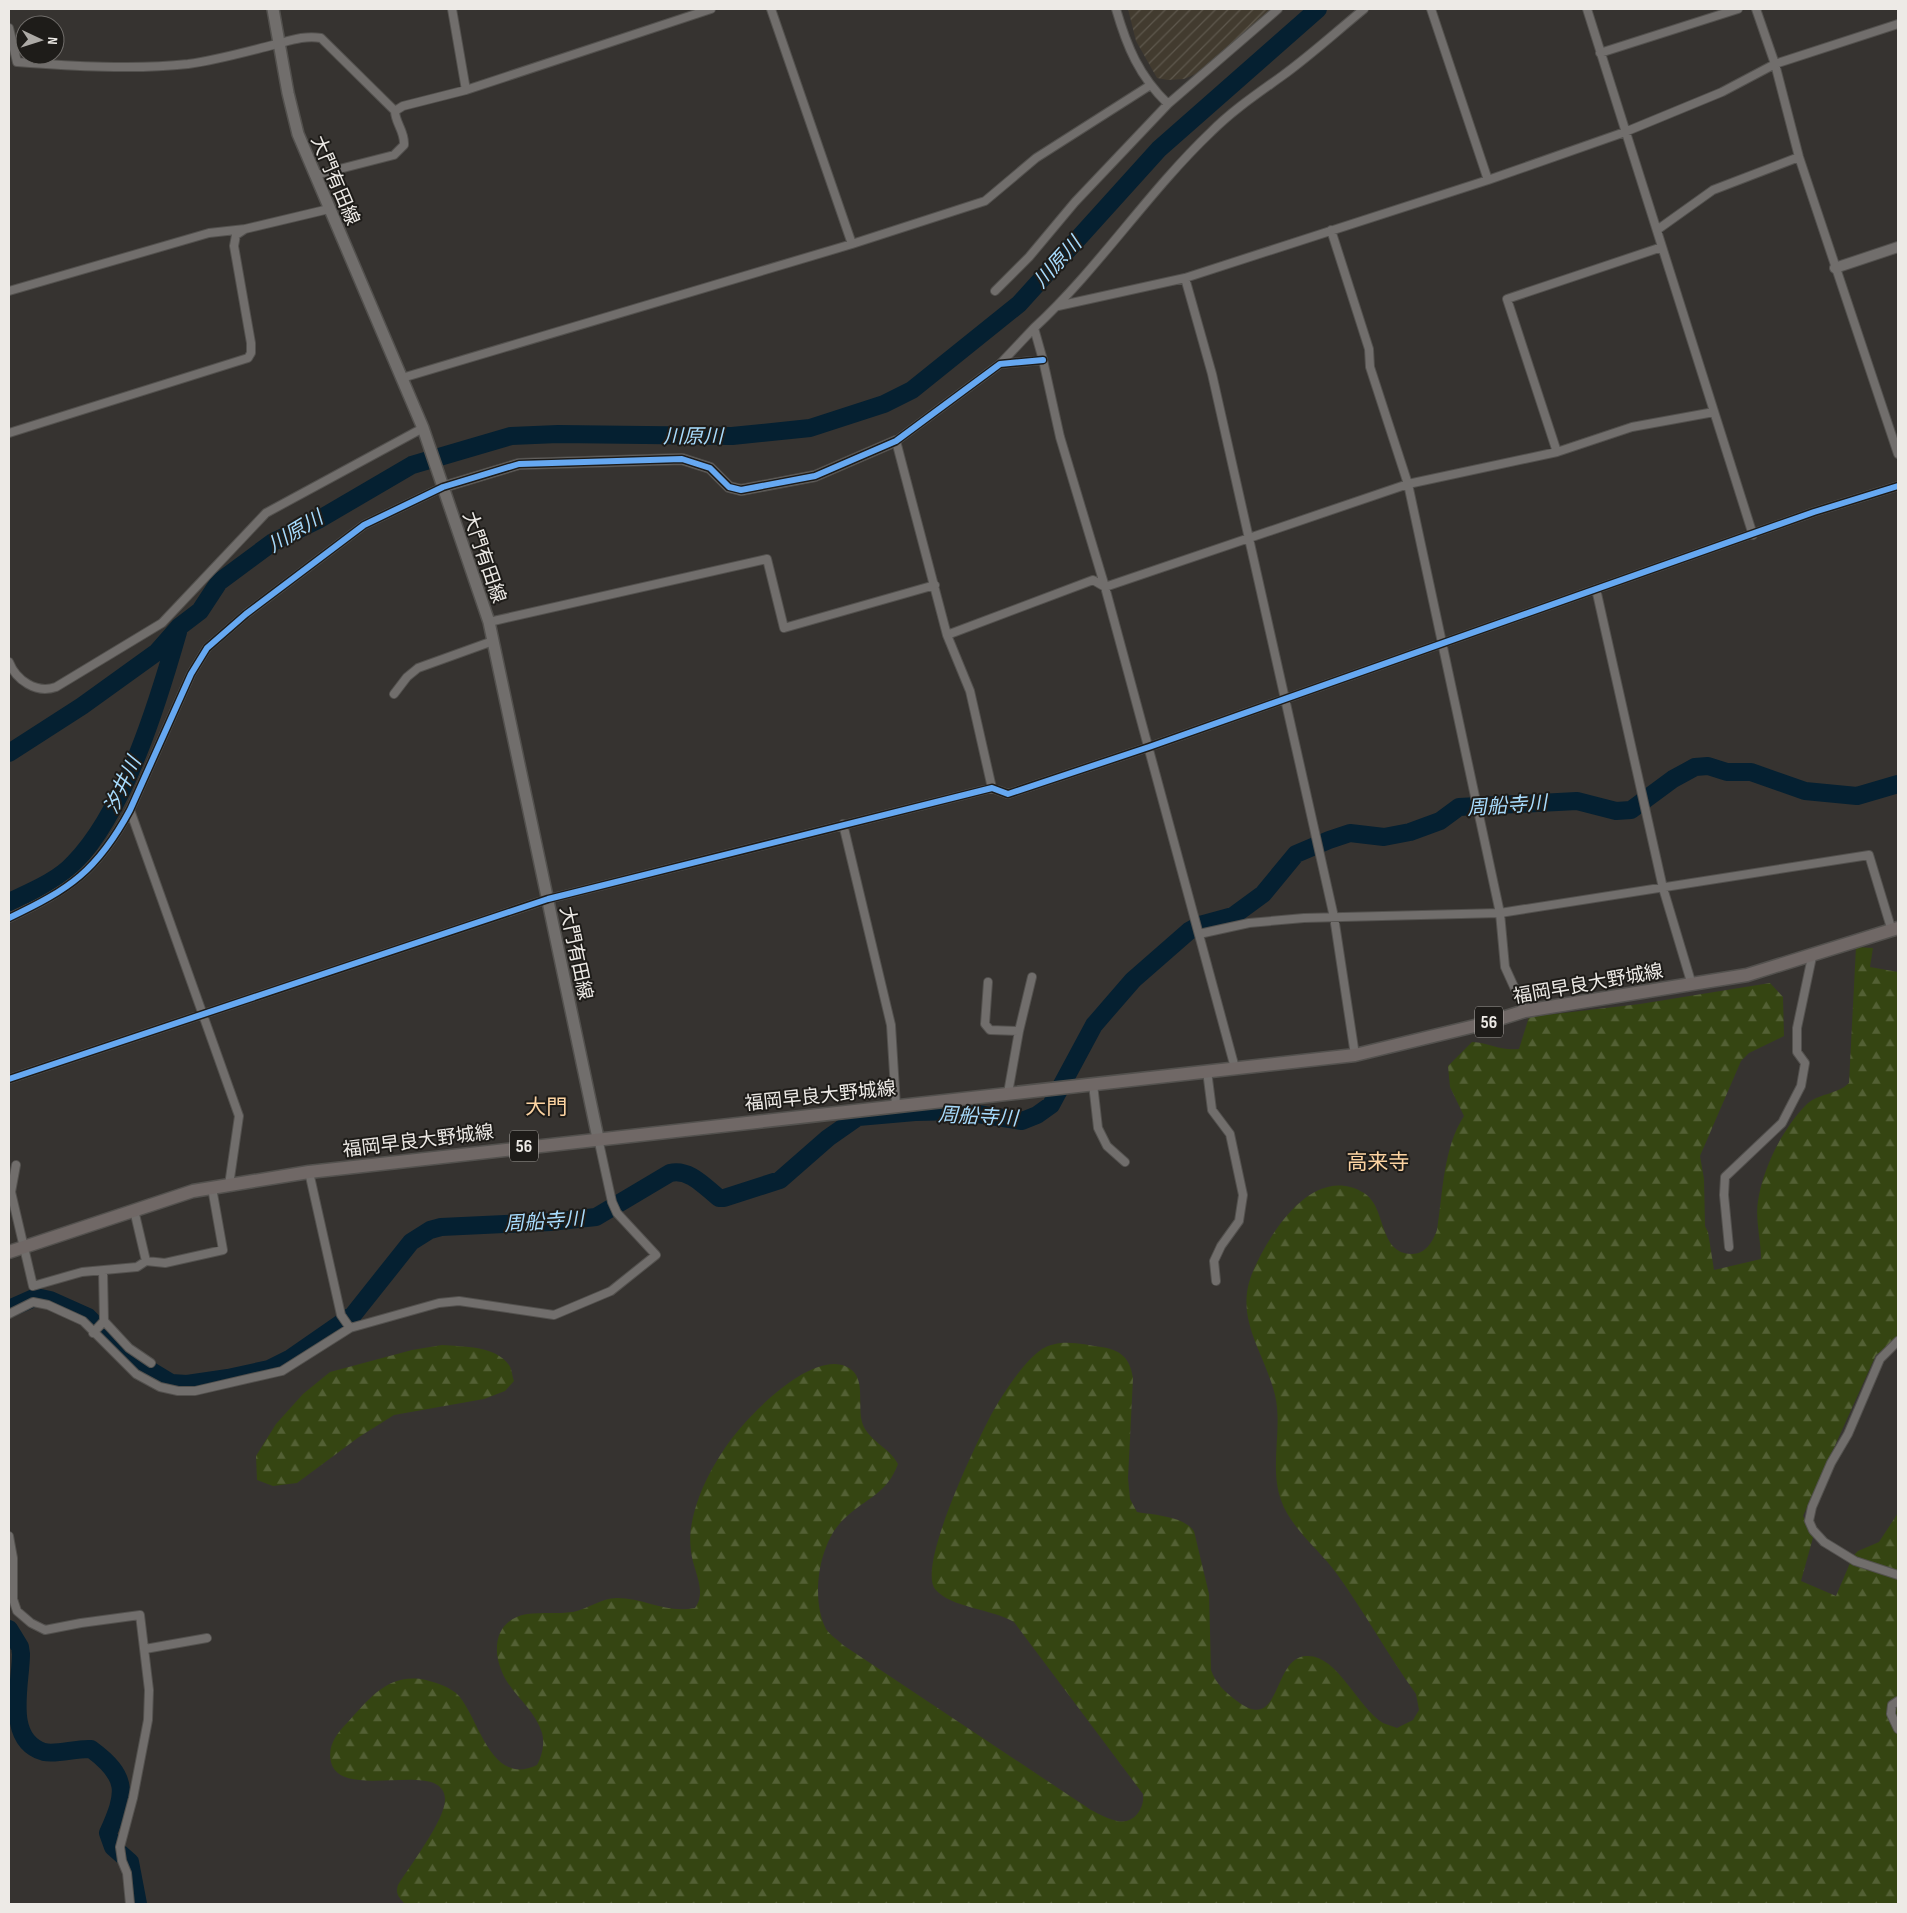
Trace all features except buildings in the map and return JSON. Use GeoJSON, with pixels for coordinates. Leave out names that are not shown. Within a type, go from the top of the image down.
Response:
{"type":"FeatureCollection","features":[{"type":"Feature","properties":{"kind":"main road","name":"大門有田線"},"geometry":{"type":"LineString","coordinates":[[273,9],[292,113],[298,134],[423,428],[426,443],[439,474],[489,622],[598,1138]]}},
{"type":"Feature","properties":{"kind":"main road","name":"福岡早良大野城線"},"geometry":{"type":"LineString","coordinates":[[9,1252],[170,1197],[309,1172],[1355,1054],[1484,1024],[1525,1010],[1747,975],[1812,957],[1895,930]]}},
{"type":"Feature","properties":{"kind":"street"},"geometry":{"type":"LineString","coordinates":[[452,9],[466,90]]}},
{"type":"Feature","properties":{"kind":"street"},"geometry":{"type":"LineString","coordinates":[[395,112],[403,106],[466,90],[712,9]]}},
{"type":"Feature","properties":{"kind":"street"},"geometry":{"type":"LineString","coordinates":[[771,9],[852,244]]}},
{"type":"Feature","properties":{"kind":"street"},"geometry":{"type":"LineString","coordinates":[[1116,9],[1128,48],[1149,86],[1168,104]]}},
{"type":"Feature","properties":{"kind":"street"},"geometry":{"type":"LineString","coordinates":[[995,291],[1029,257],[1075,202],[1168,104],[1278,9]]}},
{"type":"Feature","properties":{"kind":"street"},"geometry":{"type":"LineString","coordinates":[[9,918],[55,895],[93,866],[130,810],[192,674],[207,648],[246,614],[364,526],[443,487],[519,464],[682,459],[710,468],[728,487],[741,490],[815,476],[896,441],[1000,364],[1086,276],[1169,175],[1238,106],[1283,75],[1364,9]]}},
{"type":"Feature","properties":{"kind":"street"},"geometry":{"type":"LineString","coordinates":[[1431,9],[1488,180]]}},
{"type":"Feature","properties":{"kind":"street"},"geometry":{"type":"LineString","coordinates":[[1587,9],[1754,535]]}},
{"type":"Feature","properties":{"kind":"street"},"geometry":{"type":"LineString","coordinates":[[1600,53],[1738,9]]}},
{"type":"Feature","properties":{"kind":"street"},"geometry":{"type":"LineString","coordinates":[[1756,9],[1775,64],[1799,157],[1898,454]]}},
{"type":"Feature","properties":{"kind":"street"},"geometry":{"type":"LineString","coordinates":[[1058,306],[1185,278],[1488,180],[1625,132],[1722,92],[1775,64],[1898,24]]}},
{"type":"Feature","properties":{"kind":"street"},"geometry":{"type":"LineString","coordinates":[[9,28],[17,62],[71,66],[161,66],[188,64],[288,40],[321,38],[395,112],[395,118],[404,138],[401,150],[394,155],[316,176]]}},
{"type":"Feature","properties":{"kind":"street"},"geometry":{"type":"LineString","coordinates":[[402,378],[852,244],[984,201],[1036,158],[1149,86]]}},
{"type":"Feature","properties":{"kind":"street"},"geometry":{"type":"LineString","coordinates":[[1657,230],[1713,190],[1799,157]]}},
{"type":"Feature","properties":{"kind":"street"},"geometry":{"type":"LineString","coordinates":[[9,291],[209,233],[245,228],[329,209]]}},
{"type":"Feature","properties":{"kind":"street"},"geometry":{"type":"LineString","coordinates":[[9,433],[248,358],[251,353],[251,343],[234,259],[236,235],[245,228]]}},
{"type":"Feature","properties":{"kind":"street"},"geometry":{"type":"LineString","coordinates":[[1331,230],[1369,349],[1370,367],[1408,484],[1500,913],[1505,967],[1525,1010]]}},
{"type":"Feature","properties":{"kind":"street"},"geometry":{"type":"LineString","coordinates":[[1835,268],[1898,246]]}},
{"type":"Feature","properties":{"kind":"street"},"geometry":{"type":"LineString","coordinates":[[1557,452],[1507,299],[1662,247]]}},
{"type":"Feature","properties":{"kind":"street"},"geometry":{"type":"LineString","coordinates":[[1185,278],[1212,374],[1247,538],[1317,838],[1334,918],[1355,1054]]}},
{"type":"Feature","properties":{"kind":"street"},"geometry":{"type":"LineString","coordinates":[[1034,328],[1044,360],[1060,436],[1105,587],[1235,1068]]}},
{"type":"Feature","properties":{"kind":"street"},"geometry":{"type":"LineString","coordinates":[[1000,364],[1044,360]]}},
{"type":"Feature","properties":{"kind":"street"},"geometry":{"type":"LineString","coordinates":[[947,636],[1093,580],[1105,587],[1408,484],[1557,452],[1632,427],[1714,412]]}},
{"type":"Feature","properties":{"kind":"street"},"geometry":{"type":"LineString","coordinates":[[9,662],[14,675],[29,685],[49,690],[56,687],[162,623],[266,512],[423,428]]}},
{"type":"Feature","properties":{"kind":"street"},"geometry":{"type":"LineString","coordinates":[[896,441],[947,636],[970,691],[992,788]]}},
{"type":"Feature","properties":{"kind":"street"},"geometry":{"type":"LineString","coordinates":[[9,1079],[548,899],[708,861],[843,824],[992,788],[1008,794],[1149,747],[1754,535],[1814,512],[1898,486]]}},
{"type":"Feature","properties":{"kind":"street"},"geometry":{"type":"LineString","coordinates":[[489,622],[767,559],[784,628],[934,585]]}},
{"type":"Feature","properties":{"kind":"street"},"geometry":{"type":"LineString","coordinates":[[1596,589],[1664,888],[1692,985]]}},
{"type":"Feature","properties":{"kind":"street"},"geometry":{"type":"LineString","coordinates":[[394,694],[407,677],[418,668],[493,641]]}},
{"type":"Feature","properties":{"kind":"street"},"geometry":{"type":"LineString","coordinates":[[130,810],[239,1116],[229,1185]]}},
{"type":"Feature","properties":{"kind":"street"},"geometry":{"type":"LineString","coordinates":[[843,824],[891,1025],[896,1106]]}},
{"type":"Feature","properties":{"kind":"street"},"geometry":{"type":"LineString","coordinates":[[1198,934],[1249,923],[1304,918],[1500,913],[1869,856],[1895,930]]}},
{"type":"Feature","properties":{"kind":"street"},"geometry":{"type":"LineString","coordinates":[[1729,1247],[1724,1177],[1782,1123],[1805,1072],[1806,1063],[1797,1052],[1797,1028],[1812,957]]}},
{"type":"Feature","properties":{"kind":"street"},"geometry":{"type":"LineString","coordinates":[[1008,1093],[1019,1031],[1032,977]]}},
{"type":"Feature","properties":{"kind":"street"},"geometry":{"type":"LineString","coordinates":[[988,982],[985,1024],[990,1030],[1019,1031]]}},
{"type":"Feature","properties":{"kind":"street"},"geometry":{"type":"LineString","coordinates":[[1207,1071],[1212,1110],[1230,1134],[1243,1194],[1239,1221],[1221,1246],[1214,1261],[1216,1281]]}},
{"type":"Feature","properties":{"kind":"street"},"geometry":{"type":"LineString","coordinates":[[1093,1084],[1098,1128],[1107,1146],[1125,1162]]}},
{"type":"Feature","properties":{"kind":"street"},"geometry":{"type":"LineString","coordinates":[[9,1314],[33,1302],[48,1305],[83,1321],[136,1374],[160,1387],[178,1391],[195,1391],[282,1371],[350,1328],[439,1303],[459,1301],[554,1315],[610,1291],[656,1255],[617,1213],[612,1202],[598,1138]]}},
{"type":"Feature","properties":{"kind":"street"},"geometry":{"type":"LineString","coordinates":[[16,1165],[11,1192],[33,1286],[82,1272],[137,1267],[146,1261],[165,1263],[223,1250],[212,1188]]}},
{"type":"Feature","properties":{"kind":"street"},"geometry":{"type":"LineString","coordinates":[[309,1172],[341,1315],[350,1328]]}},
{"type":"Feature","properties":{"kind":"street"},"geometry":{"type":"LineString","coordinates":[[134,1210],[146,1261]]}},
{"type":"Feature","properties":{"kind":"street"},"geometry":{"type":"LineString","coordinates":[[94,1332],[103,1322],[103,1270]]}},
{"type":"Feature","properties":{"kind":"street"},"geometry":{"type":"LineString","coordinates":[[103,1322],[129,1348],[150,1364]]}},
{"type":"Feature","properties":{"kind":"street"},"geometry":{"type":"LineString","coordinates":[[1898,1341],[1880,1359],[1848,1434],[1831,1463],[1812,1507],[1810,1521],[1813,1530],[1824,1542],[1855,1561],[1898,1574]]}},
{"type":"Feature","properties":{"kind":"street"},"geometry":{"type":"LineString","coordinates":[[9,1536],[13,1558],[12,1599],[17,1611],[31,1623],[45,1630],[140,1615],[149,1690],[148,1720],[133,1798],[120,1846],[122,1861],[127,1873],[130,1904]]}},
{"type":"Feature","properties":{"kind":"street"},"geometry":{"type":"LineString","coordinates":[[145,1649],[207,1638]]}},
{"type":"Feature","properties":{"kind":"street"},"geometry":{"type":"LineString","coordinates":[[1898,1701],[1892,1705],[1891,1714],[1898,1729]]}},
{"type":"Feature","properties":{"kind":"shaded area"},"geometry":{"type":"Polygon","coordinates":[[[1128,9],[1274,9],[1198,73],[1184,79],[1168,80],[1157,78],[1136,41],[1128,9]]]}},
{"type":"Feature","properties":{"kind":"green space"},"geometry":{"type":"Polygon","coordinates":[[[1856,947],[1873,948],[1870,967],[1898,972],[1898,1338],[1876,1355],[1803,1516],[1814,1534],[1801,1581],[1836,1596],[1853,1556],[1858,1551],[1879,1542],[1898,1513],[1898,1904],[405,1904],[399,1897],[397,1893],[398,1885],[440,1818],[445,1799],[440,1787],[428,1781],[371,1781],[353,1779],[339,1774],[331,1762],[330,1751],[340,1731],[364,1704],[391,1683],[401,1680],[426,1680],[448,1688],[459,1696],[489,1748],[508,1767],[521,1769],[537,1765],[542,1749],[542,1733],[534,1716],[511,1687],[502,1672],[497,1653],[497,1644],[503,1628],[517,1617],[527,1614],[573,1612],[611,1598],[637,1600],[675,1609],[695,1608],[699,1601],[700,1587],[690,1545],[691,1531],[697,1504],[711,1471],[734,1436],[762,1405],[797,1377],[815,1368],[832,1364],[847,1367],[857,1377],[862,1422],[868,1434],[898,1464],[882,1489],[845,1518],[836,1528],[829,1541],[823,1555],[818,1586],[821,1616],[826,1629],[843,1645],[1091,1810],[1123,1822],[1133,1818],[1140,1810],[1143,1794],[1014,1622],[961,1604],[942,1595],[935,1589],[932,1576],[934,1555],[951,1503],[991,1415],[1020,1370],[1042,1349],[1056,1344],[1086,1344],[1108,1348],[1123,1356],[1130,1365],[1133,1378],[1128,1478],[1130,1499],[1137,1512],[1176,1519],[1194,1531],[1209,1594],[1211,1670],[1218,1684],[1237,1701],[1252,1709],[1262,1709],[1270,1702],[1281,1679],[1296,1659],[1308,1656],[1319,1658],[1338,1673],[1374,1716],[1383,1723],[1397,1728],[1413,1720],[1419,1710],[1416,1694],[1347,1589],[1330,1565],[1299,1530],[1281,1500],[1276,1474],[1278,1421],[1275,1395],[1252,1333],[1246,1303],[1248,1286],[1254,1269],[1271,1237],[1297,1205],[1312,1194],[1328,1187],[1346,1186],[1364,1193],[1371,1200],[1393,1246],[1401,1252],[1412,1254],[1425,1249],[1437,1230],[1448,1156],[1457,1129],[1464,1116],[1450,1087],[1448,1066],[1472,1042],[1506,1049],[1519,1049],[1529,1017],[1640,1004],[1770,983],[1783,997],[1784,1036],[1749,1053],[1741,1061],[1700,1156],[1704,1179],[1705,1226],[1708,1232],[1714,1270],[1761,1259],[1757,1215],[1758,1201],[1764,1176],[1781,1138],[1805,1106],[1815,1099],[1839,1090],[1849,1083],[1856,947]]]}},
{"type":"Feature","properties":{"kind":"green space"},"geometry":{"type":"Polygon","coordinates":[[[442,1345],[478,1348],[496,1354],[503,1358],[511,1368],[514,1381],[505,1391],[484,1399],[394,1415],[359,1437],[297,1483],[273,1486],[257,1480],[256,1456],[276,1424],[303,1394],[330,1372],[412,1350],[442,1345]]]}},
{"type":"Feature","properties":{"kind":"waterway","name":"川原川"},"geometry":{"type":"LineString","coordinates":[[9,753],[82,706],[157,652],[179,627],[200,611],[219,582],[273,542],[318,520],[412,465],[511,436],[558,434],[732,436],[810,428],[884,404],[912,390],[1019,304],[1159,149],[1318,9]]}},
{"type":"Feature","properties":{"kind":"waterway","name":"汐井川"},"geometry":{"type":"LineString","coordinates":[[9,902],[60,875],[74,863],[92,841],[109,815],[138,754],[178,632]]}},
{"type":"Feature","properties":{"kind":"waterway","name":"周船寺川"},"geometry":{"type":"LineString","coordinates":[[9,1309],[36,1297],[50,1300],[88,1317],[128,1357],[171,1383],[187,1384],[269,1369],[291,1358],[353,1315],[411,1242],[430,1230],[441,1227],[550,1222],[596,1217],[670,1173],[677,1172],[690,1176],[719,1198],[724,1198],[780,1180],[828,1138],[858,1117],[915,1112],[959,1111],[1022,1121],[1037,1115],[1051,1105],[1094,1025],[1133,980],[1189,931],[1200,925],[1233,916],[1263,894],[1296,854],[1329,840],[1350,833],[1384,837],[1410,832],[1440,821],[1459,807],[1577,801],[1616,811],[1631,810],[1673,779],[1695,767],[1708,766],[1727,772],[1751,772],[1805,791],[1857,796],[1898,784]]}},
{"type":"Feature","properties":{"kind":"waterway","name":"周船寺川"},"geometry":{"type":"LineString","coordinates":[[9,1629],[20,1647],[21,1654],[18,1710],[19,1724],[24,1736],[32,1746],[49,1753],[91,1749],[112,1768],[118,1777],[121,1796],[108,1833],[113,1847],[130,1862],[138,1904]]}},
{"type":"Feature","properties":{"kind":"cycle path"},"geometry":{"type":"LineString","coordinates":[[9,918],[65,887],[80,876],[106,849],[130,810],[191,674],[207,648],[246,614],[364,525],[443,487],[519,464],[682,459],[710,468],[729,487],[741,490],[815,476],[896,441],[1000,364],[1043,360]]}},
{"type":"Feature","properties":{"kind":"cycle path"},"geometry":{"type":"LineString","coordinates":[[9,1079],[548,899],[992,788],[1008,794],[1149,747],[1814,512],[1898,486]]}},
{"type":"Feature","properties":{"kind":"district","name":"大門"},"geometry":{"type":"Point","coordinates":[546,1107]}},
{"type":"Feature","properties":{"kind":"district","name":"高来寺"},"geometry":{"type":"Point","coordinates":[1378,1162]}}]}
